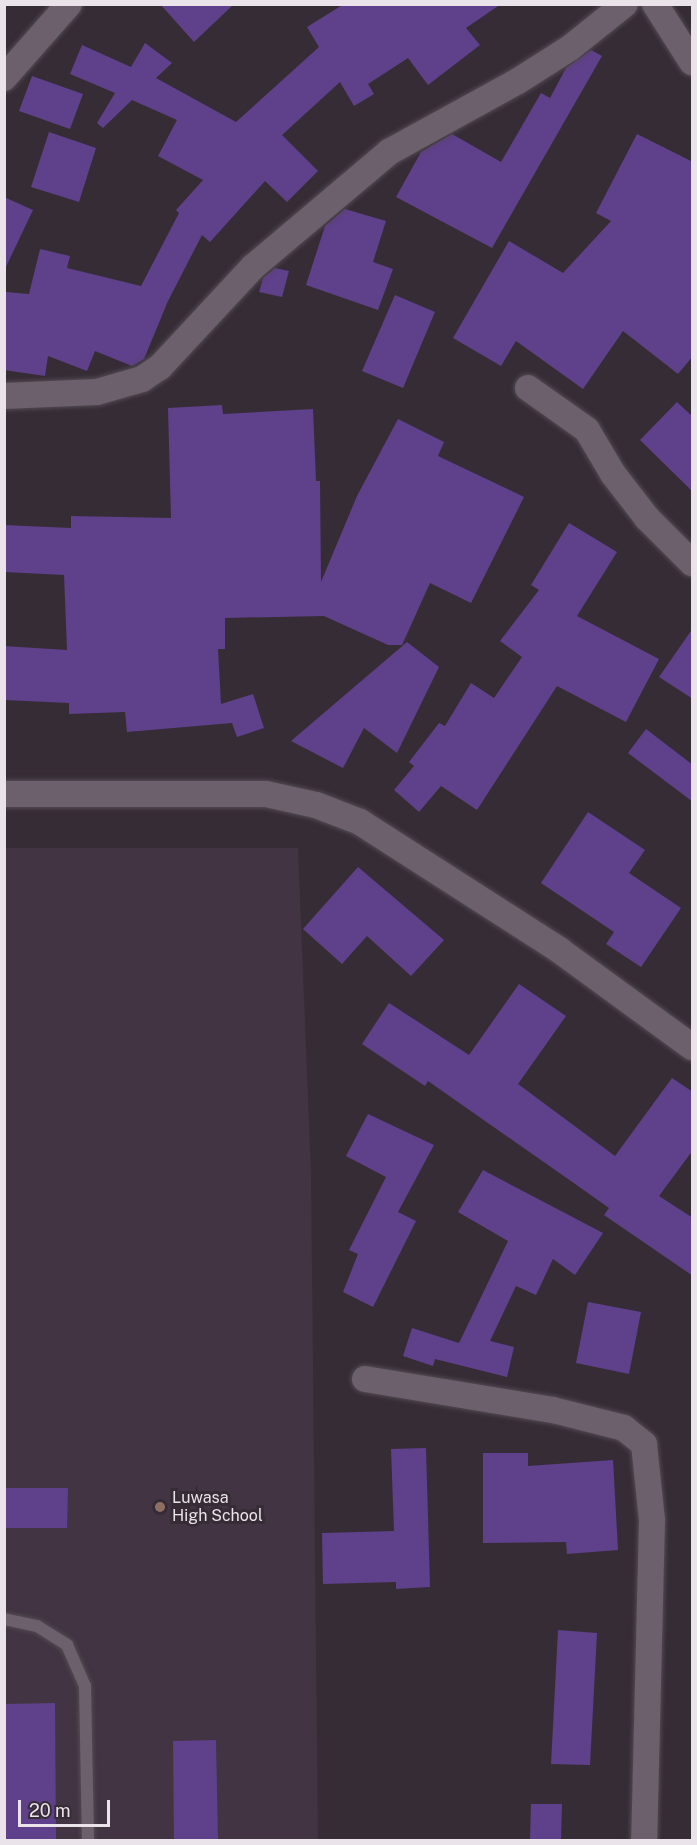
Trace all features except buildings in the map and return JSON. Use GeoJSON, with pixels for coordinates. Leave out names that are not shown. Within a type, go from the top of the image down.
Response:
{"type":"FeatureCollection","features":[{"type":"Feature","properties":{"kind":"street"},"geometry":{"type":"LineString","coordinates":[[4,78],[69,4]]}},
{"type":"Feature","properties":{"kind":"street"},"geometry":{"type":"LineString","coordinates":[[4,396],[97,392],[142,379],[160,367],[253,267],[389,152],[518,81],[570,48],[625,4]]}},
{"type":"Feature","properties":{"kind":"street"},"geometry":{"type":"LineString","coordinates":[[655,4],[693,62]]}},
{"type":"Feature","properties":{"kind":"street"},"geometry":{"type":"LineString","coordinates":[[528,388],[587,430],[613,474],[647,518],[693,563]]}},
{"type":"Feature","properties":{"kind":"street"},"geometry":{"type":"LineString","coordinates":[[4,794],[266,794],[316,805],[360,822],[559,950],[693,1047]]}},
{"type":"Feature","properties":{"kind":"street"},"geometry":{"type":"LineString","coordinates":[[365,1379],[553,1410],[624,1428],[644,1444],[652,1520],[644,1840]]}},
{"type":"Feature","properties":{"kind":"lane"},"geometry":{"type":"LineString","coordinates":[[4,1619],[37,1626],[67,1646],[85,1686],[88,1840]]}},
{"type":"Feature","properties":{"kind":"shaded area","name":"Luwasa High School"},"geometry":{"type":"Polygon","coordinates":[[[5,848],[298,848],[311,1173],[318,1840],[5,1840],[5,848]]]}},
{"type":"Feature","properties":{"kind":"place","name":"Luwasa High School"},"geometry":{"type":"Point","coordinates":[160,1507]}}]}
